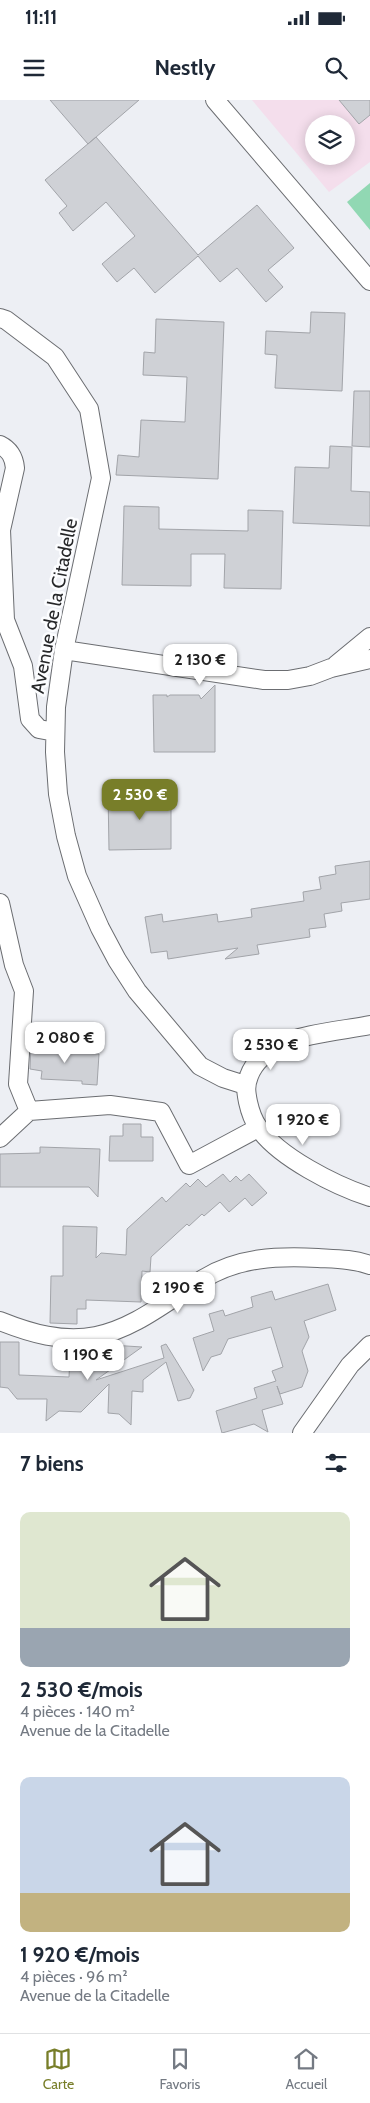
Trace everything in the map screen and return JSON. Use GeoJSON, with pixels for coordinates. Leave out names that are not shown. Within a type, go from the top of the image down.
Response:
{"type":"FeatureCollection","features":[{"type":"Feature","properties":{"kind":"street"},"geometry":{"type":"LineString","coordinates":[[215,100],[370,281]]}},
{"type":"Feature","properties":{"kind":"street","name":"Avenue de la Citadelle"},"geometry":{"type":"LineString","coordinates":[[0,318],[6,320],[55,357],[89,409],[101,478],[58,680],[55,732],[58,794],[66,836],[77,876],[100,928],[117,960],[137,991],[193,1059],[211,1073],[245,1085]]}},
{"type":"Feature","properties":{"kind":"street"},"geometry":{"type":"LineString","coordinates":[[0,445],[11,454],[15,468],[1,530],[5,620],[22,666],[32,723],[43,731],[55,732]]}},
{"type":"Feature","properties":{"kind":"street"},"geometry":{"type":"LineString","coordinates":[[331,668],[370,637]]}},
{"type":"Feature","properties":{"kind":"street"},"geometry":{"type":"LineString","coordinates":[[64,650],[264,680],[288,680],[310,676],[331,668],[370,659]]}},
{"type":"Feature","properties":{"kind":"street"},"geometry":{"type":"LineString","coordinates":[[0,903],[14,965],[24,991],[18,1084],[29,1111]]}},
{"type":"Feature","properties":{"kind":"street"},"geometry":{"type":"LineString","coordinates":[[370,1025],[280,1045],[263,1056],[252,1068],[245,1085],[250,1108],[258,1128],[272,1142],[298,1163],[348,1190],[370,1197]]}},
{"type":"Feature","properties":{"kind":"street"},"geometry":{"type":"LineString","coordinates":[[0,1138],[29,1111],[110,1105],[161,1112],[188,1165],[258,1128]]}},
{"type":"Feature","properties":{"kind":"street"},"geometry":{"type":"LineString","coordinates":[[0,1321],[26,1331],[49,1336],[74,1338],[96,1336],[121,1328],[141,1318],[205,1278],[234,1264],[259,1258],[283,1256],[355,1260],[370,1265]]}},
{"type":"Feature","properties":{"kind":"street"},"geometry":{"type":"LineString","coordinates":[[302,1433],[350,1365],[370,1345]]}},
{"type":"Feature","properties":{"kind":"shaded area"},"geometry":{"type":"Polygon","coordinates":[[[252,100],[370,100],[370,162],[329,192],[306,165],[355,165],[355,115],[305,115],[305,163],[252,100]]]}},
{"type":"Feature","properties":{"kind":"green space"},"geometry":{"type":"Polygon","coordinates":[[[370,183],[370,230],[347,202],[370,183]]]}},
{"type":"Feature","properties":{"kind":"building"},"geometry":{"type":"Polygon","coordinates":[[[50,100],[139,100],[88,144],[50,100]]]}},
{"type":"Feature","properties":{"kind":"building"},"geometry":{"type":"Polygon","coordinates":[[[339,100],[370,100],[370,115],[359,124],[355,119],[355,115],[352,115],[339,100]]]}},
{"type":"Feature","properties":{"kind":"building"},"geometry":{"type":"Polygon","coordinates":[[[96,137],[198,255],[257,205],[294,248],[268,270],[283,287],[266,302],[237,268],[220,282],[198,256],[155,293],[134,268],[117,282],[102,264],[135,236],[106,202],[73,231],[59,213],[67,206],[45,180],[96,137]]]}},
{"type":"Feature","properties":{"kind":"building"},"geometry":{"type":"Polygon","coordinates":[[[311,312],[345,313],[342,391],[275,388],[277,355],[265,354],[266,331],[310,333],[311,312]]]}},
{"type":"Feature","properties":{"kind":"building"},"geometry":{"type":"Polygon","coordinates":[[[156,319],[224,322],[218,479],[116,475],[118,455],[139,457],[141,420],[185,422],[187,377],[143,375],[144,352],[155,353],[156,319]]]}},
{"type":"Feature","properties":{"kind":"building"},"geometry":{"type":"Polygon","coordinates":[[[354,391],[370,391],[370,447],[352,446],[354,391]]]}},
{"type":"Feature","properties":{"kind":"building"},"geometry":{"type":"Polygon","coordinates":[[[330,446],[352,447],[351,491],[370,492],[370,526],[293,523],[295,467],[329,468],[330,446]]]}},
{"type":"Feature","properties":{"kind":"building"},"geometry":{"type":"Polygon","coordinates":[[[124,506],[159,507],[159,529],[248,531],[248,510],[283,511],[281,589],[224,588],[225,554],[191,554],[191,586],[122,585],[124,506]]]}},
{"type":"Feature","properties":{"kind":"building"},"geometry":{"type":"Polygon","coordinates":[[[215,685],[215,752],[154,752],[153,695],[167,695],[167,697],[170,695],[199,695],[201,699],[215,685]]]}},
{"type":"Feature","properties":{"kind":"building"},"geometry":{"type":"Polygon","coordinates":[[[108,792],[171,792],[171,849],[109,850],[108,792]]]}},
{"type":"Feature","properties":{"kind":"building"},"geometry":{"type":"Polygon","coordinates":[[[370,861],[370,899],[341,903],[342,911],[324,914],[326,927],[309,929],[310,937],[257,945],[259,954],[225,959],[238,948],[168,959],[167,951],[151,953],[145,917],[162,914],[163,922],[217,914],[218,922],[252,917],[251,909],[304,901],[303,892],[321,889],[319,877],[336,874],[335,866],[370,861]]]}},
{"type":"Feature","properties":{"kind":"building"},"geometry":{"type":"Polygon","coordinates":[[[31,1045],[67,1047],[67,1049],[83,1050],[83,1053],[99,1054],[97,1085],[82,1084],[82,1081],[41,1079],[42,1071],[30,1069],[31,1045]]]}},
{"type":"Feature","properties":{"kind":"building"},"geometry":{"type":"Polygon","coordinates":[[[123,1124],[141,1124],[141,1137],[153,1137],[153,1161],[109,1161],[110,1136],[123,1136],[123,1124]]]}},
{"type":"Feature","properties":{"kind":"building"},"geometry":{"type":"Polygon","coordinates":[[[40,1147],[100,1149],[98,1197],[89,1187],[0,1187],[0,1154],[40,1153],[40,1147]]]}},
{"type":"Feature","properties":{"kind":"building"},"geometry":{"type":"Polygon","coordinates":[[[223,1174],[230,1182],[236,1176],[241,1181],[249,1174],[267,1193],[252,1206],[245,1198],[229,1212],[220,1202],[204,1216],[202,1214],[189,1226],[187,1224],[151,1257],[150,1272],[142,1271],[141,1302],[86,1300],[86,1309],[77,1309],[77,1324],[50,1323],[51,1276],[63,1276],[63,1226],[97,1227],[96,1258],[101,1253],[126,1255],[127,1229],[162,1197],[166,1202],[186,1183],[190,1187],[198,1179],[206,1187],[223,1174]]]}},
{"type":"Feature","properties":{"kind":"building"},"geometry":{"type":"Polygon","coordinates":[[[328,1284],[336,1310],[304,1321],[309,1337],[302,1351],[308,1371],[302,1387],[280,1394],[277,1386],[283,1404],[262,1410],[268,1432],[254,1424],[222,1433],[216,1411],[257,1398],[254,1388],[276,1381],[272,1371],[283,1367],[271,1327],[228,1339],[221,1354],[211,1357],[203,1371],[193,1338],[214,1331],[209,1314],[223,1310],[225,1316],[253,1307],[251,1297],[272,1291],[275,1300],[328,1284]]]}},
{"type":"Feature","properties":{"kind":"building"},"geometry":{"type":"Polygon","coordinates":[[[0,1342],[19,1342],[19,1375],[69,1377],[70,1356],[111,1357],[111,1345],[142,1347],[96,1380],[164,1358],[161,1346],[166,1344],[194,1390],[190,1398],[178,1401],[166,1362],[143,1380],[143,1392],[132,1391],[131,1425],[119,1414],[108,1413],[109,1384],[81,1412],[59,1411],[46,1421],[47,1399],[17,1399],[8,1388],[0,1387],[0,1342]]]}}]}
